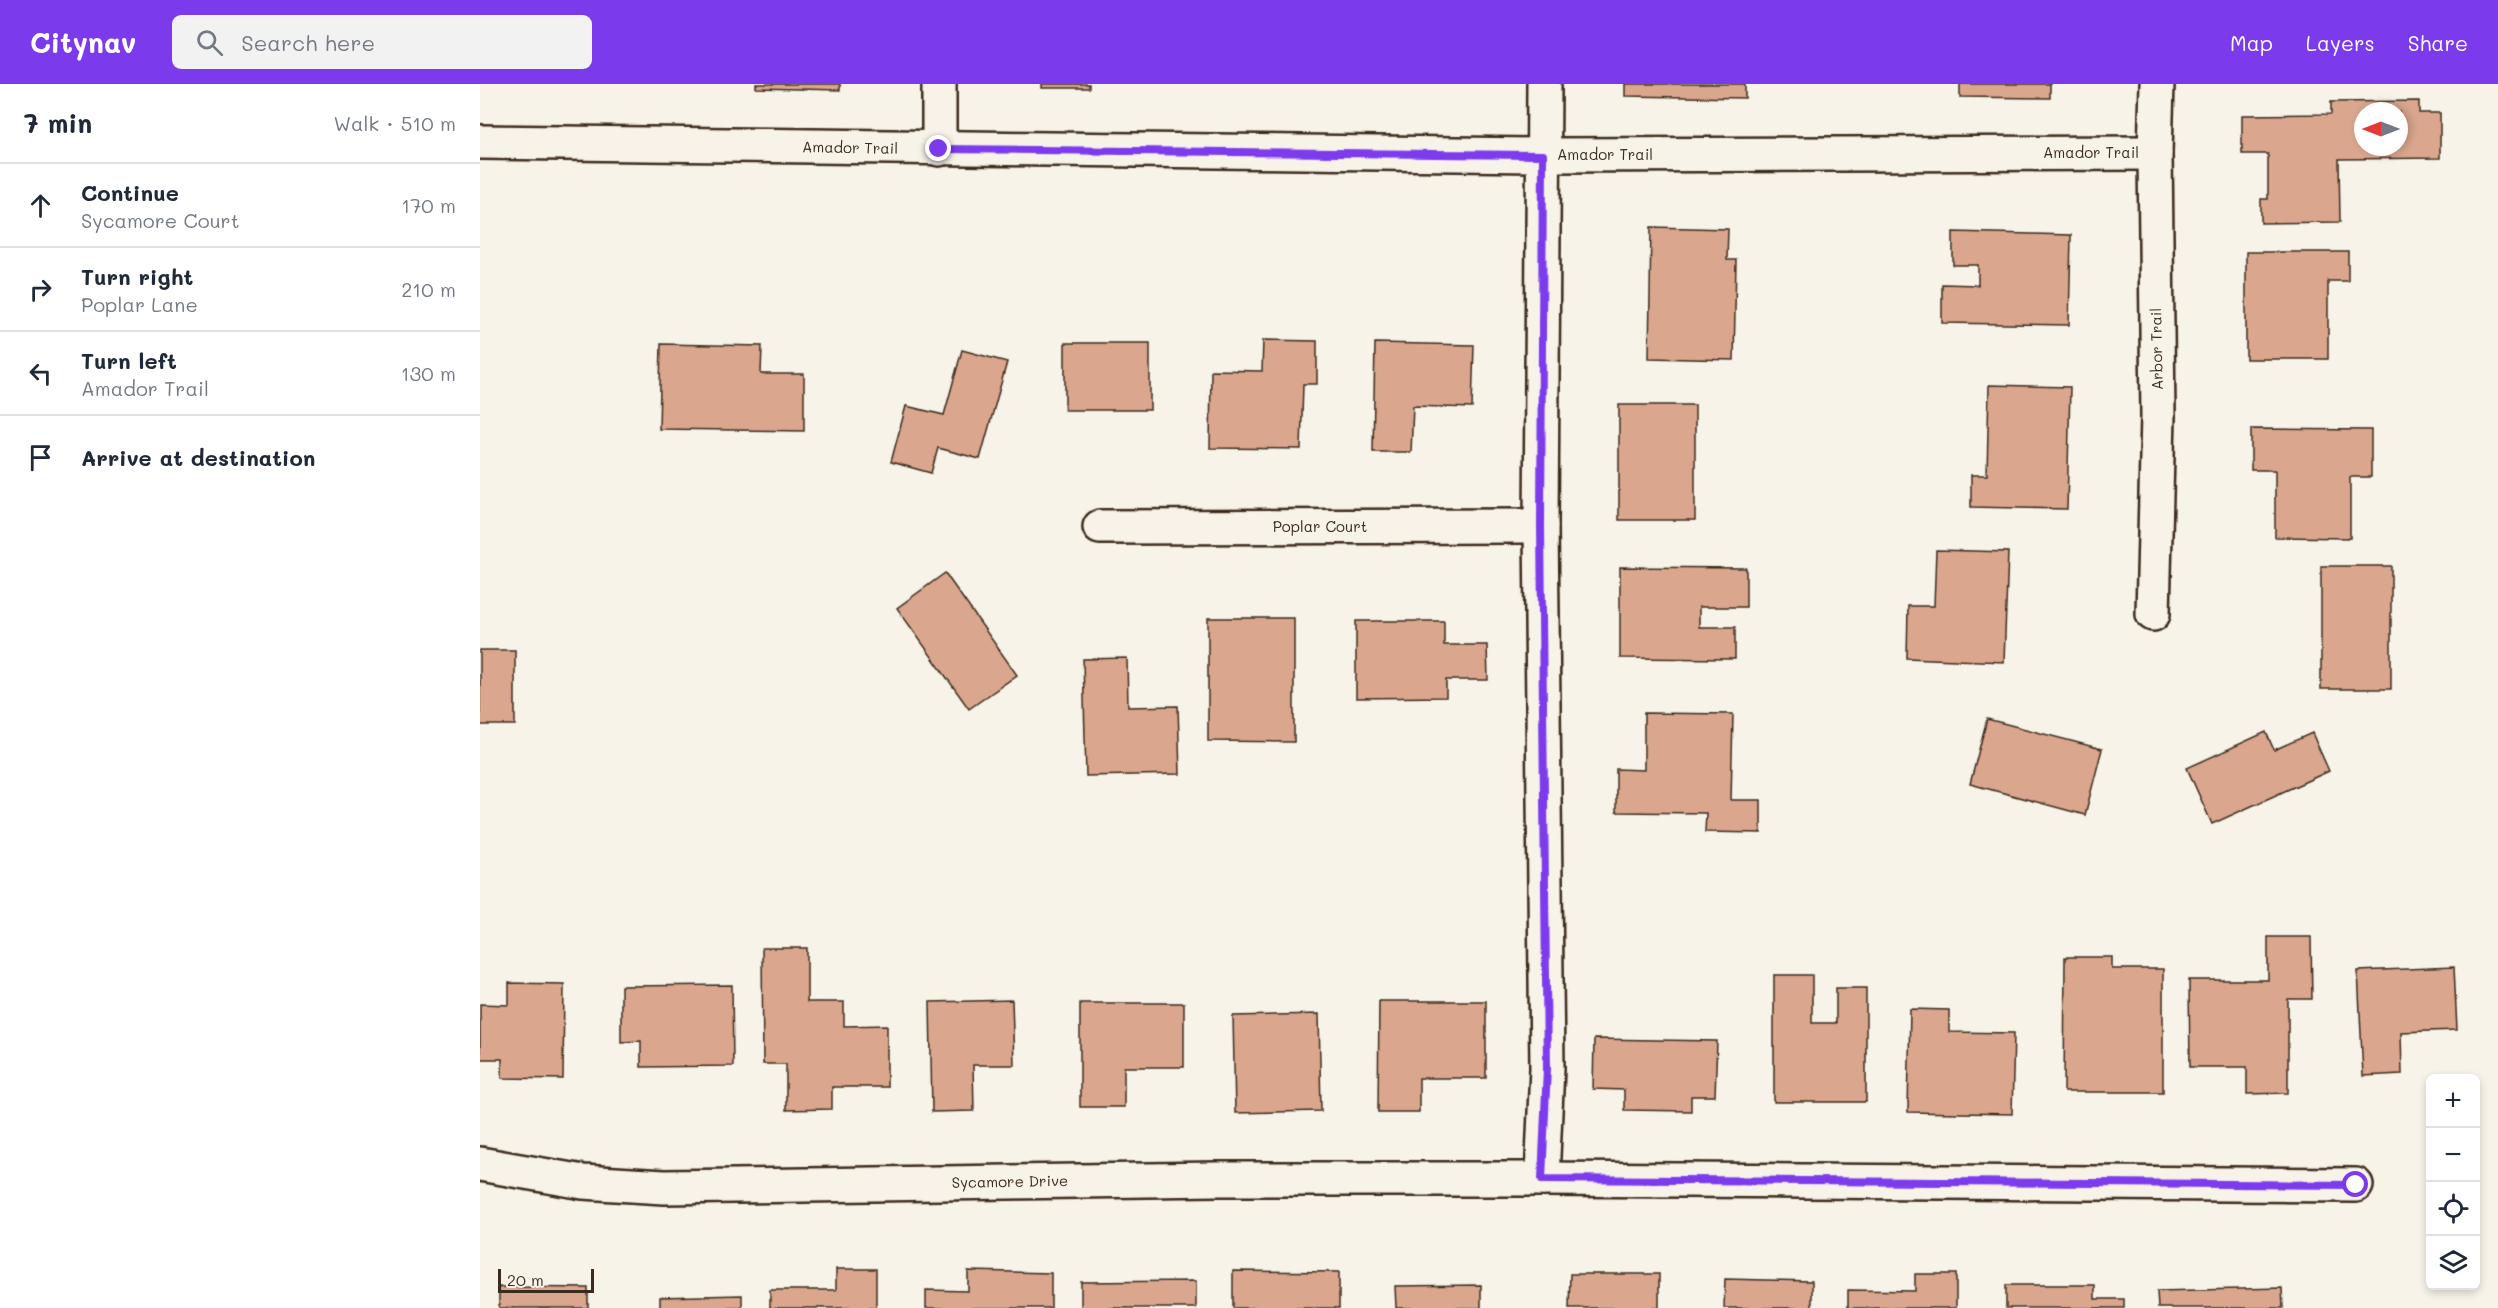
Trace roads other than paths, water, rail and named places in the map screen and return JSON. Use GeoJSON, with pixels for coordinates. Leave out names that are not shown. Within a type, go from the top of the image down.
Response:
{"type":"FeatureCollection","features":[{"type":"Feature","properties":{"kind":"street"},"geometry":{"type":"LineString","coordinates":[[939,84],[939,149]]}},
{"type":"Feature","properties":{"kind":"street"},"geometry":{"type":"LineString","coordinates":[[1542,1179],[1547,1068],[1541,526],[1544,84]]}},
{"type":"Feature","properties":{"kind":"street","name":"Arbor Trail"},"geometry":{"type":"LineString","coordinates":[[2153,614],[2158,416],[2155,153],[2157,84]]}},
{"type":"Feature","properties":{"kind":"street","name":"Amador Trail"},"geometry":{"type":"LineString","coordinates":[[480,142],[1543,155],[2155,153]]}},
{"type":"Feature","properties":{"kind":"street","name":"Poplar Court"},"geometry":{"type":"LineString","coordinates":[[1100,527],[1541,526]]}},
{"type":"Feature","properties":{"kind":"street","name":"Sycamore Drive"},"geometry":{"type":"LineString","coordinates":[[480,1164],[584,1182],[664,1187],[1217,1179],[2356,1185]]}}]}
